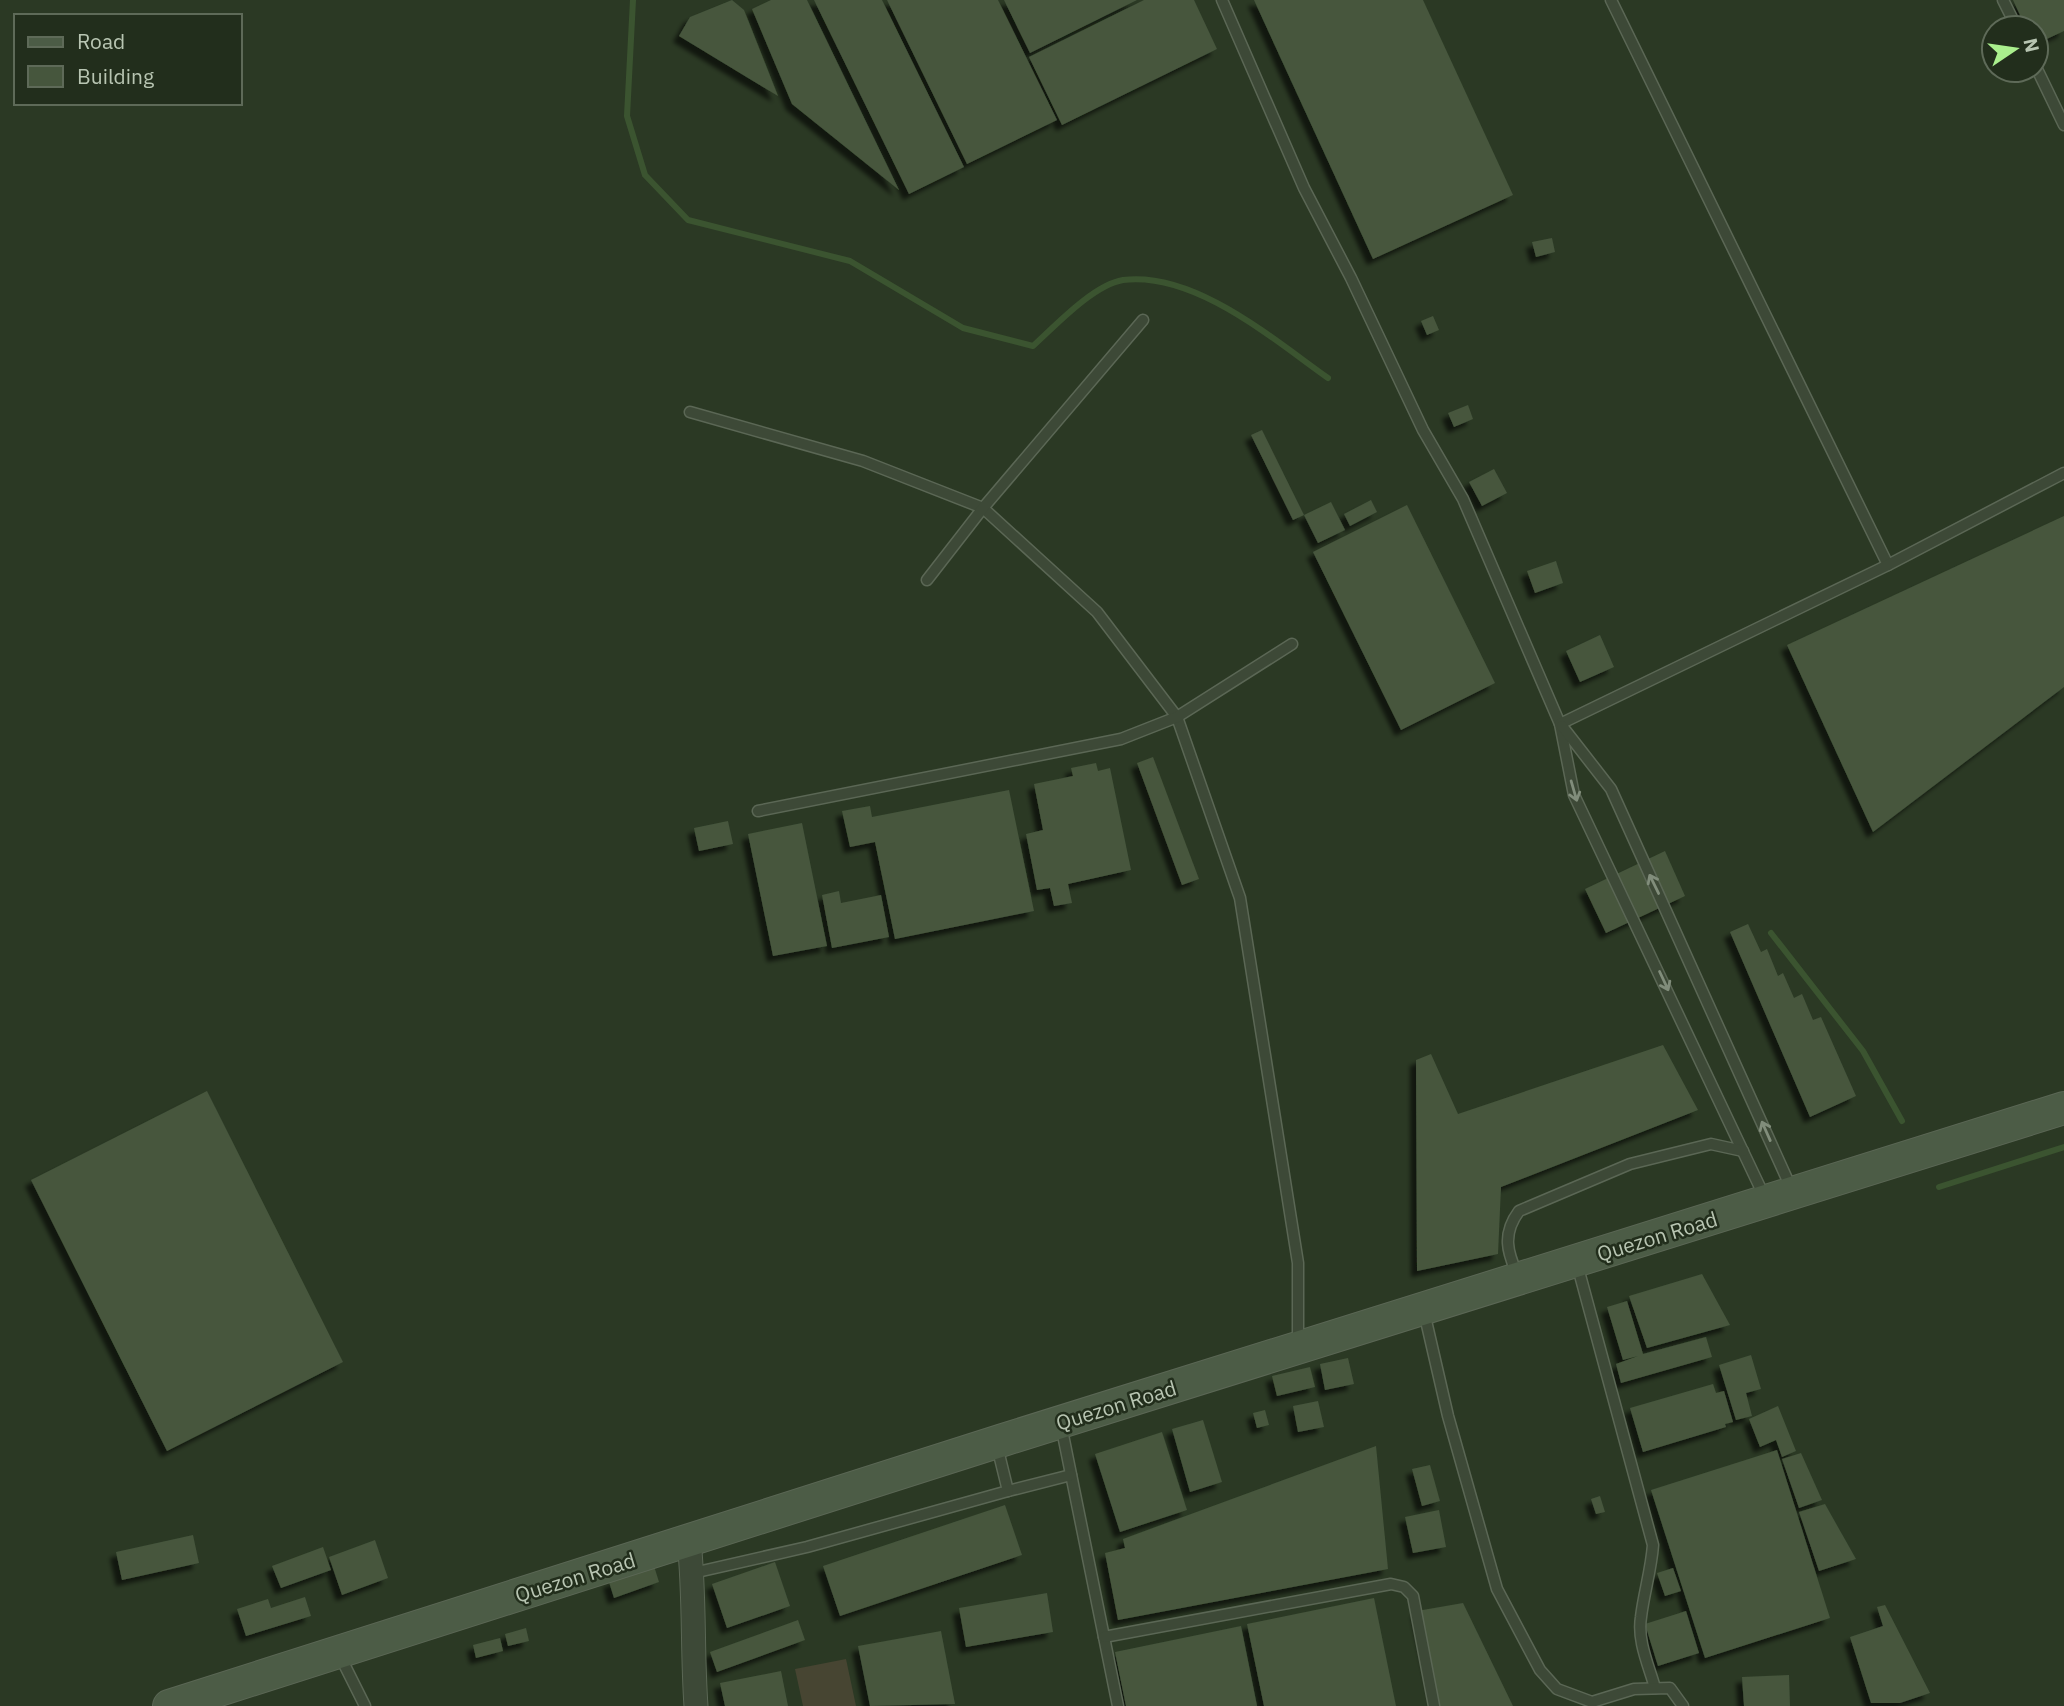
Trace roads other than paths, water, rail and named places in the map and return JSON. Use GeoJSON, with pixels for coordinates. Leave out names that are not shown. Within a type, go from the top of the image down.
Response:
{"type":"FeatureCollection","features":[{"type":"Feature","properties":{"kind":"main road","name":"Quezon Road"},"geometry":{"type":"LineString","coordinates":[[169,1706],[996,1442],[1298,1350],[2064,1108]]}},
{"type":"Feature","properties":{"kind":"street"},"geometry":{"type":"LineString","coordinates":[[689,1541],[693,1573],[692,1660],[696,1706]]}},
{"type":"Feature","properties":{"kind":"lane"},"geometry":{"type":"LineString","coordinates":[[1222,0],[1304,188],[1352,278],[1423,430],[1463,499],[1560,724],[1574,795],[1743,1151],[1780,1197]]}},
{"type":"Feature","properties":{"kind":"lane"},"geometry":{"type":"LineString","coordinates":[[1611,0],[1888,565]]}},
{"type":"Feature","properties":{"kind":"lane"},"geometry":{"type":"LineString","coordinates":[[2044,84],[2064,125]]}},
{"type":"Feature","properties":{"kind":"lane"},"geometry":{"type":"LineString","coordinates":[[927,580],[983,508],[1143,320]]}},
{"type":"Feature","properties":{"kind":"lane"},"geometry":{"type":"LineString","coordinates":[[690,412],[863,461],[983,508],[1097,612],[1177,717],[1240,898],[1298,1262],[1298,1350]]}},
{"type":"Feature","properties":{"kind":"lane"},"geometry":{"type":"LineString","coordinates":[[1560,724],[1888,565],[2064,473]]}},
{"type":"Feature","properties":{"kind":"lane"},"geometry":{"type":"LineString","coordinates":[[758,811],[1121,739],[1177,717],[1292,644]]}},
{"type":"Feature","properties":{"kind":"lane"},"geometry":{"type":"LineString","coordinates":[[1560,724],[1611,789],[1780,1197]]}},
{"type":"Feature","properties":{"kind":"lane"},"geometry":{"type":"LineString","coordinates":[[1519,1278],[1506,1251],[1509,1224],[1519,1211],[1630,1164],[1711,1144],[1743,1151]]}},
{"type":"Feature","properties":{"kind":"lane"},"geometry":{"type":"LineString","coordinates":[[1576,1261],[1653,1545],[1651,1576],[1640,1618],[1641,1642],[1655,1688]]}},
{"type":"Feature","properties":{"kind":"lane"},"geometry":{"type":"LineString","coordinates":[[1423,1310],[1448,1416],[1497,1590],[1540,1670],[1557,1689],[1592,1702],[1634,1689],[1670,1688],[1683,1706]]}},
{"type":"Feature","properties":{"kind":"lane"},"geometry":{"type":"LineString","coordinates":[[1061,1422],[1118,1706]]}},
{"type":"Feature","properties":{"kind":"lane"},"geometry":{"type":"LineString","coordinates":[[996,1442],[1008,1491]]}},
{"type":"Feature","properties":{"kind":"lane"},"geometry":{"type":"LineString","coordinates":[[693,1573],[807,1547],[1071,1475]]}},
{"type":"Feature","properties":{"kind":"lane"},"geometry":{"type":"LineString","coordinates":[[1104,1637],[1391,1584],[1404,1587],[1413,1596],[1434,1706]]}},
{"type":"Feature","properties":{"kind":"lane"},"geometry":{"type":"LineString","coordinates":[[337,1652],[365,1706]]}},
{"type":"Feature","properties":{"kind":"waterway"},"geometry":{"type":"LineString","coordinates":[[633,0],[627,116],[645,175],[688,220],[850,261],[963,328],[1033,346],[1075,307],[1111,283],[1150,280],[1178,286],[1232,311],[1328,378]]}},
{"type":"Feature","properties":{"kind":"waterway"},"geometry":{"type":"LineString","coordinates":[[1771,933],[1863,1051],[1902,1121]]}},
{"type":"Feature","properties":{"kind":"waterway"},"geometry":{"type":"LineString","coordinates":[[1939,1187],[2064,1147]]}}]}
